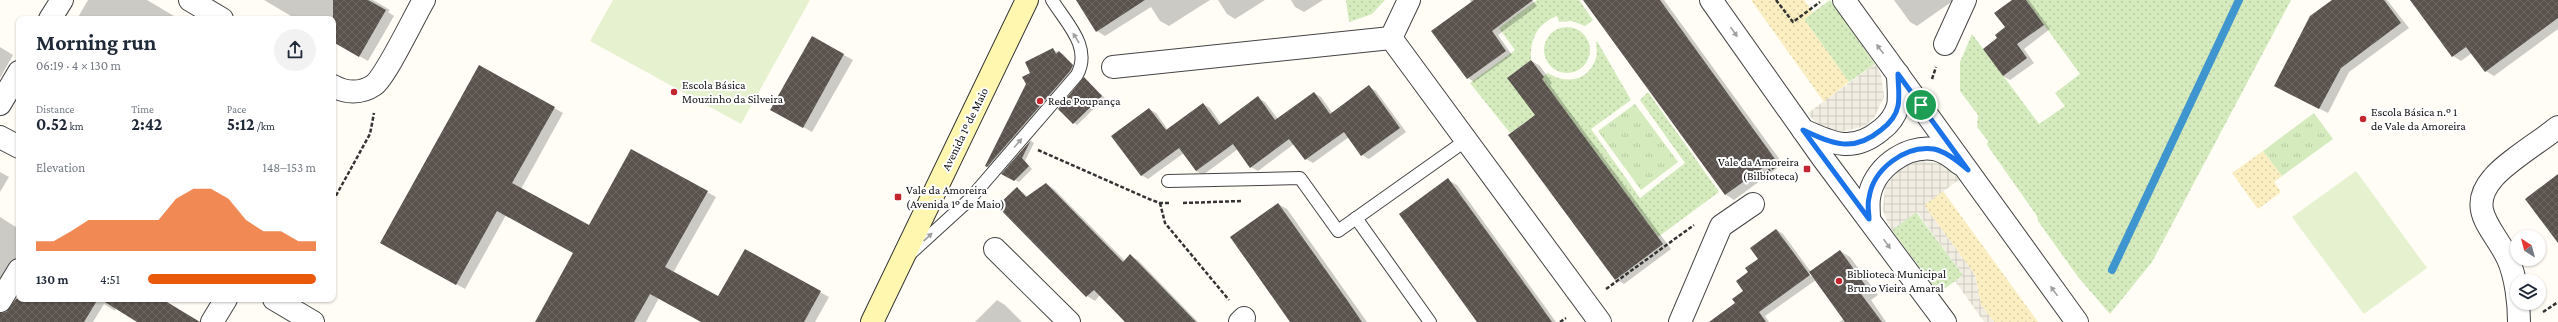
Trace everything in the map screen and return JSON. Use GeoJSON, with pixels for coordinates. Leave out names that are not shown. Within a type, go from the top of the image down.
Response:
{"type":"FeatureCollection","features":[{"type":"Feature","properties":{"kind":"main road","name":"Avenida 1º de Maio"},"geometry":{"type":"LineString","coordinates":[[872,322],[1027,0]]}},
{"type":"Feature","properties":{"kind":"street"},"geometry":{"type":"LineString","coordinates":[[52,16],[62,0]]}},
{"type":"Feature","properties":{"kind":"street"},"geometry":{"type":"LineString","coordinates":[[190,0],[217,16]]}},
{"type":"Feature","properties":{"kind":"street"},"geometry":{"type":"LineString","coordinates":[[336,87],[351,92],[368,88],[381,76],[424,0]]}},
{"type":"Feature","properties":{"kind":"street"},"geometry":{"type":"LineString","coordinates":[[1391,38],[1409,0]]}},
{"type":"Feature","properties":{"kind":"street"},"geometry":{"type":"LineString","coordinates":[[1711,0],[1803,130],[1945,322]]}},
{"type":"Feature","properties":{"kind":"street"},"geometry":{"type":"LineString","coordinates":[[1844,0],[2078,322]]}},
{"type":"Feature","properties":{"kind":"street"},"geometry":{"type":"LineString","coordinates":[[1945,44],[1965,0]]}},
{"type":"Feature","properties":{"kind":"street"},"geometry":{"type":"LineString","coordinates":[[1112,67],[1391,38]]}},
{"type":"Feature","properties":{"kind":"street"},"geometry":{"type":"LineString","coordinates":[[1391,38],[1465,141],[1600,322]]}},
{"type":"Feature","properties":{"kind":"street"},"geometry":{"type":"LineString","coordinates":[[1803,130],[1844,145],[1856,144],[1872,138],[1890,123],[1898,105],[1898,74]]}},
{"type":"Feature","properties":{"kind":"street"},"geometry":{"type":"LineString","coordinates":[[0,104],[16,77]]}},
{"type":"Feature","properties":{"kind":"street"},"geometry":{"type":"LineString","coordinates":[[2519,322],[2513,272],[2506,255],[2482,215],[2481,200],[2494,176],[2558,127]]}},
{"type":"Feature","properties":{"kind":"street"},"geometry":{"type":"LineString","coordinates":[[0,137],[16,145]]}},
{"type":"Feature","properties":{"kind":"street"},"geometry":{"type":"LineString","coordinates":[[1869,219],[1868,198],[1873,184],[1884,168],[1910,151],[1934,149],[1950,156],[1968,170]]}},
{"type":"Feature","properties":{"kind":"street"},"geometry":{"type":"LineString","coordinates":[[1680,322],[1721,226],[1752,204]]}},
{"type":"Feature","properties":{"kind":"street"},"geometry":{"type":"LineString","coordinates":[[995,249],[1069,322]]}},
{"type":"Feature","properties":{"kind":"street"},"geometry":{"type":"LineString","coordinates":[[0,301],[16,275]]}},
{"type":"Feature","properties":{"kind":"street"},"geometry":{"type":"LineString","coordinates":[[212,322],[224,302]]}},
{"type":"Feature","properties":{"kind":"street"},"geometry":{"type":"LineString","coordinates":[[279,302],[313,322]]}},
{"type":"Feature","properties":{"kind":"lane"},"geometry":{"type":"LineString","coordinates":[[900,264],[969,200],[1077,75],[1083,64],[1080,44],[1052,0]]}},
{"type":"Feature","properties":{"kind":"lane"},"geometry":{"type":"LineString","coordinates":[[1168,181],[1300,178],[1338,231],[1465,141]]}},
{"type":"Feature","properties":{"kind":"lane"},"geometry":{"type":"LineString","coordinates":[[1356,218],[1430,322]]}},
{"type":"Feature","properties":{"kind":"path"},"geometry":{"type":"LineString","coordinates":[[1776,0],[1793,22],[1822,0]]}},
{"type":"Feature","properties":{"kind":"path"},"geometry":{"type":"LineString","coordinates":[[1921,105],[1945,44]]}},
{"type":"Feature","properties":{"kind":"path"},"geometry":{"type":"LineString","coordinates":[[336,195],[372,128],[374,111],[368,88]]}},
{"type":"Feature","properties":{"kind":"path"},"geometry":{"type":"LineString","coordinates":[[1765,174],[1774,167]]}},
{"type":"Feature","properties":{"kind":"path"},"geometry":{"type":"LineString","coordinates":[[1160,203],[1165,223],[1242,320]]}},
{"type":"Feature","properties":{"kind":"path"},"geometry":{"type":"LineString","coordinates":[[1560,322],[1698,222]]}},
{"type":"Feature","properties":{"kind":"green space"},"geometry":{"type":"Polygon","coordinates":[[[613,0],[810,0],[741,124],[590,41],[613,0]]]}},
{"type":"Feature","properties":{"kind":"green space"},"geometry":{"type":"Polygon","coordinates":[[[1346,0],[1385,0],[1372,14],[1349,22],[1346,0]]]}},
{"type":"Feature","properties":{"kind":"green space"},"geometry":{"type":"Polygon","coordinates":[[[1537,0],[1579,0],[1593,20],[1585,26],[1572,21],[1559,22],[1557,16],[1544,23],[1536,33],[1532,45],[1531,60],[1508,77],[1520,95],[1548,73],[1555,77],[1569,80],[1576,79],[1588,72],[1593,66],[1596,58],[1597,41],[1631,100],[1591,129],[1640,198],[1685,163],[1640,100],[1648,92],[1719,192],[1658,237],[1556,100],[1510,133],[1470,83],[1515,50],[1499,28],[1537,0]]]}},
{"type":"Feature","properties":{"kind":"green space"},"geometry":{"type":"Polygon","coordinates":[[[1830,0],[1875,64],[1849,82],[1804,19],[1830,0]]]}},
{"type":"Feature","properties":{"kind":"green space"},"geometry":{"type":"Polygon","coordinates":[[[2026,0],[2291,0],[2152,262],[2110,314],[2078,277],[2038,221],[2037,216],[1987,145],[1988,141],[1977,127],[1978,115],[1960,91],[1960,62],[1972,34],[2039,124],[2065,106],[2055,93],[2080,74],[2026,0]]]}},
{"type":"Feature","properties":{"kind":"green space"},"geometry":{"type":"Polygon","coordinates":[[[1572,27],[1576,28],[1586,37],[1589,41],[1589,59],[1580,69],[1572,73],[1562,73],[1554,69],[1545,59],[1544,45],[1548,37],[1558,28],[1572,27]]]}},
{"type":"Feature","properties":{"kind":"green space"},"geometry":{"type":"Polygon","coordinates":[[[1635,104],[1678,162],[1641,190],[1598,131],[1635,104]]]}},
{"type":"Feature","properties":{"kind":"green space"},"geometry":{"type":"Polygon","coordinates":[[[2314,113],[2333,139],[2282,176],[2263,151],[2314,113]]]}},
{"type":"Feature","properties":{"kind":"green space"},"geometry":{"type":"Polygon","coordinates":[[[2356,171],[2427,268],[2364,314],[2292,217],[2356,171]]]}},
{"type":"Feature","properties":{"kind":"green space"},"geometry":{"type":"Polygon","coordinates":[[[1916,212],[1963,275],[1939,293],[1892,230],[1916,212]]]}},
{"type":"Feature","properties":{"kind":"sand"},"geometry":{"type":"Polygon","coordinates":[[[1751,0],[1804,0],[1813,12],[1804,19],[1849,82],[1824,102],[1751,0]]]}},
{"type":"Feature","properties":{"kind":"sand"},"geometry":{"type":"Polygon","coordinates":[[[2263,151],[2282,176],[2274,182],[2281,192],[2258,209],[2232,173],[2263,151]]]}},
{"type":"Feature","properties":{"kind":"sand"},"geometry":{"type":"Polygon","coordinates":[[[1943,191],[2038,322],[1994,322],[1981,305],[1975,275],[1924,205],[1943,191]]]}},
{"type":"Feature","properties":{"kind":"shaded area"},"geometry":{"type":"Polygon","coordinates":[[[1875,64],[1881,74],[1884,97],[1874,118],[1865,126],[1841,132],[1828,130],[1816,123],[1808,113],[1875,64]]]}},
{"type":"Feature","properties":{"kind":"shaded area"},"geometry":{"type":"Polygon","coordinates":[[[1921,161],[1942,164],[1952,170],[1959,180],[1924,205],[1975,275],[1981,305],[1994,322],[1984,322],[1955,281],[1963,275],[1917,212],[1892,230],[1887,221],[1883,210],[1885,187],[1900,168],[1921,161]]]}},
{"type":"Feature","properties":{"kind":"building"},"geometry":{"type":"Polygon","coordinates":[[[333,0],[368,0],[386,10],[359,57],[336,44],[336,16],[333,16],[333,0]]]}},
{"type":"Feature","properties":{"kind":"building"},"geometry":{"type":"Polygon","coordinates":[[[1076,0],[1145,0],[1096,32],[1076,0]]]}},
{"type":"Feature","properties":{"kind":"building"},"geometry":{"type":"Polygon","coordinates":[[[1474,0],[1533,0],[1492,31],[1506,51],[1467,79],[1431,31],[1474,0]]]}},
{"type":"Feature","properties":{"kind":"building"},"geometry":{"type":"Polygon","coordinates":[[[1583,0],[1660,0],[1775,159],[1725,195],[1583,0]]]}},
{"type":"Feature","properties":{"kind":"building"},"geometry":{"type":"Polygon","coordinates":[[[2012,0],[2026,0],[2044,25],[2017,44],[2027,58],[2003,76],[1983,49],[1997,38],[1995,35],[2005,27],[1994,13],[2012,0]]]}},
{"type":"Feature","properties":{"kind":"building"},"geometry":{"type":"Polygon","coordinates":[[[2332,0],[2384,0],[2401,23],[2341,68],[2319,109],[2274,86],[2310,16],[2332,0]]]}},
{"type":"Feature","properties":{"kind":"building"},"geometry":{"type":"Polygon","coordinates":[[[2410,0],[2558,0],[2558,18],[2485,72],[2466,47],[2452,57],[2410,0]]]}},
{"type":"Feature","properties":{"kind":"building"},"geometry":{"type":"Polygon","coordinates":[[[812,36],[844,54],[803,128],[770,110],[812,36]]]}},
{"type":"Feature","properties":{"kind":"building"},"geometry":{"type":"Polygon","coordinates":[[[1053,48],[1056,54],[1059,51],[1073,65],[1070,71],[987,167],[985,166],[1026,84],[1022,77],[1030,73],[1025,62],[1053,48]]]}},
{"type":"Feature","properties":{"kind":"building"},"geometry":{"type":"Polygon","coordinates":[[[1531,60],[1544,77],[1542,79],[1663,244],[1615,280],[1508,135],[1535,115],[1507,78],[1531,60]]]}},
{"type":"Feature","properties":{"kind":"building"},"geometry":{"type":"Polygon","coordinates":[[[479,65],[555,107],[512,183],[589,225],[631,149],[708,191],[665,267],[718,296],[745,249],[821,291],[804,322],[701,322],[650,294],[634,322],[535,322],[573,253],[497,211],[456,285],[380,243],[479,65]]]}},
{"type":"Feature","properties":{"kind":"building"},"geometry":{"type":"Polygon","coordinates":[[[1084,77],[1102,96],[1073,124],[1058,109],[1084,77]]]}},
{"type":"Feature","properties":{"kind":"building"},"geometry":{"type":"Polygon","coordinates":[[[1369,85],[1400,128],[1361,156],[1344,132],[1305,160],[1289,139],[1250,168],[1233,144],[1196,171],[1179,148],[1141,176],[1111,136],[1149,108],[1166,130],[1203,103],[1219,125],[1258,96],[1275,120],[1314,92],[1330,114],[1369,85]]]}},
{"type":"Feature","properties":{"kind":"building"},"geometry":{"type":"Polygon","coordinates":[[[1031,140],[1022,158],[1029,166],[1014,181],[1001,174],[1031,140]]]}},
{"type":"Feature","properties":{"kind":"building"},"geometry":{"type":"Polygon","coordinates":[[[2558,174],[2558,243],[2525,199],[2558,174]]]}},
{"type":"Feature","properties":{"kind":"building"},"geometry":{"type":"Polygon","coordinates":[[[1448,178],[1552,322],[1477,322],[1399,214],[1448,178]]]}},
{"type":"Feature","properties":{"kind":"building"},"geometry":{"type":"Polygon","coordinates":[[[1046,183],[1123,262],[1130,254],[1196,322],[1125,322],[1094,290],[1086,297],[997,206],[1017,187],[1026,197],[1046,183]]]}},
{"type":"Feature","properties":{"kind":"building"},"geometry":{"type":"Polygon","coordinates":[[[1278,203],[1362,322],[1290,322],[1230,237],[1278,203]]]}},
{"type":"Feature","properties":{"kind":"building"},"geometry":{"type":"Polygon","coordinates":[[[1776,229],[1810,275],[1759,312],[1766,322],[1709,322],[1735,303],[1732,299],[1743,291],[1736,281],[1748,272],[1745,268],[1758,259],[1750,248],[1776,229]]]}},
{"type":"Feature","properties":{"kind":"building","name":"Biblioteca Municipal Bruno Vieira Amaral"},"geometry":{"type":"Polygon","coordinates":[[[1840,250],[1868,289],[1861,294],[1882,322],[1845,322],[1809,272],[1840,250]]]}},
{"type":"Feature","properties":{"kind":"building"},"geometry":{"type":"Polygon","coordinates":[[[16,299],[16,302],[96,302],[84,322],[0,322],[0,313],[6,312],[16,299]]]}},
{"type":"Feature","properties":{"kind":"building"},"geometry":{"type":"Polygon","coordinates":[[[105,302],[167,302],[200,322],[137,322],[105,302]]]}},
{"type":"Feature","properties":{"kind":"waterway"},"geometry":{"type":"LineString","coordinates":[[2112,270],[2239,0]]}},
{"type":"Feature","properties":{"kind":"place","name":"Escola Básica Mouzinho da Silveira"},"geometry":{"type":"Point","coordinates":[674,92]}},
{"type":"Feature","properties":{"kind":"place","name":"Rede Poupança"},"geometry":{"type":"Point","coordinates":[1040,101]}},
{"type":"Feature","properties":{"kind":"place","name":"Escola Básica n.º 1 de Vale da Amoreira"},"geometry":{"type":"Point","coordinates":[2363,119]}},
{"type":"Feature","properties":{"kind":"place","name":"Vale da Amoreira (Bilbioteca)"},"geometry":{"type":"Point","coordinates":[1807,169]}},
{"type":"Feature","properties":{"kind":"place","name":"Vale da Amoreira (Avenida 1º de Maio)"},"geometry":{"type":"Point","coordinates":[898,197]}},
{"type":"Feature","properties":{"kind":"place","name":"Biblioteca Municipal Bruno Vieira Amaral"},"geometry":{"type":"Point","coordinates":[1839,281]}},
{"type":"Feature","properties":{"kind":"route"},"geometry":{"type":"LineString","coordinates":[[1898,74],[1921,105],[1968,170],[1950,156],[1934,149],[1910,151],[1896,158],[1884,168],[1873,184],[1868,198],[1869,219],[1803,130],[1822,139],[1844,145],[1856,144],[1872,138],[1890,123],[1898,105],[1898,74]]}}]}
